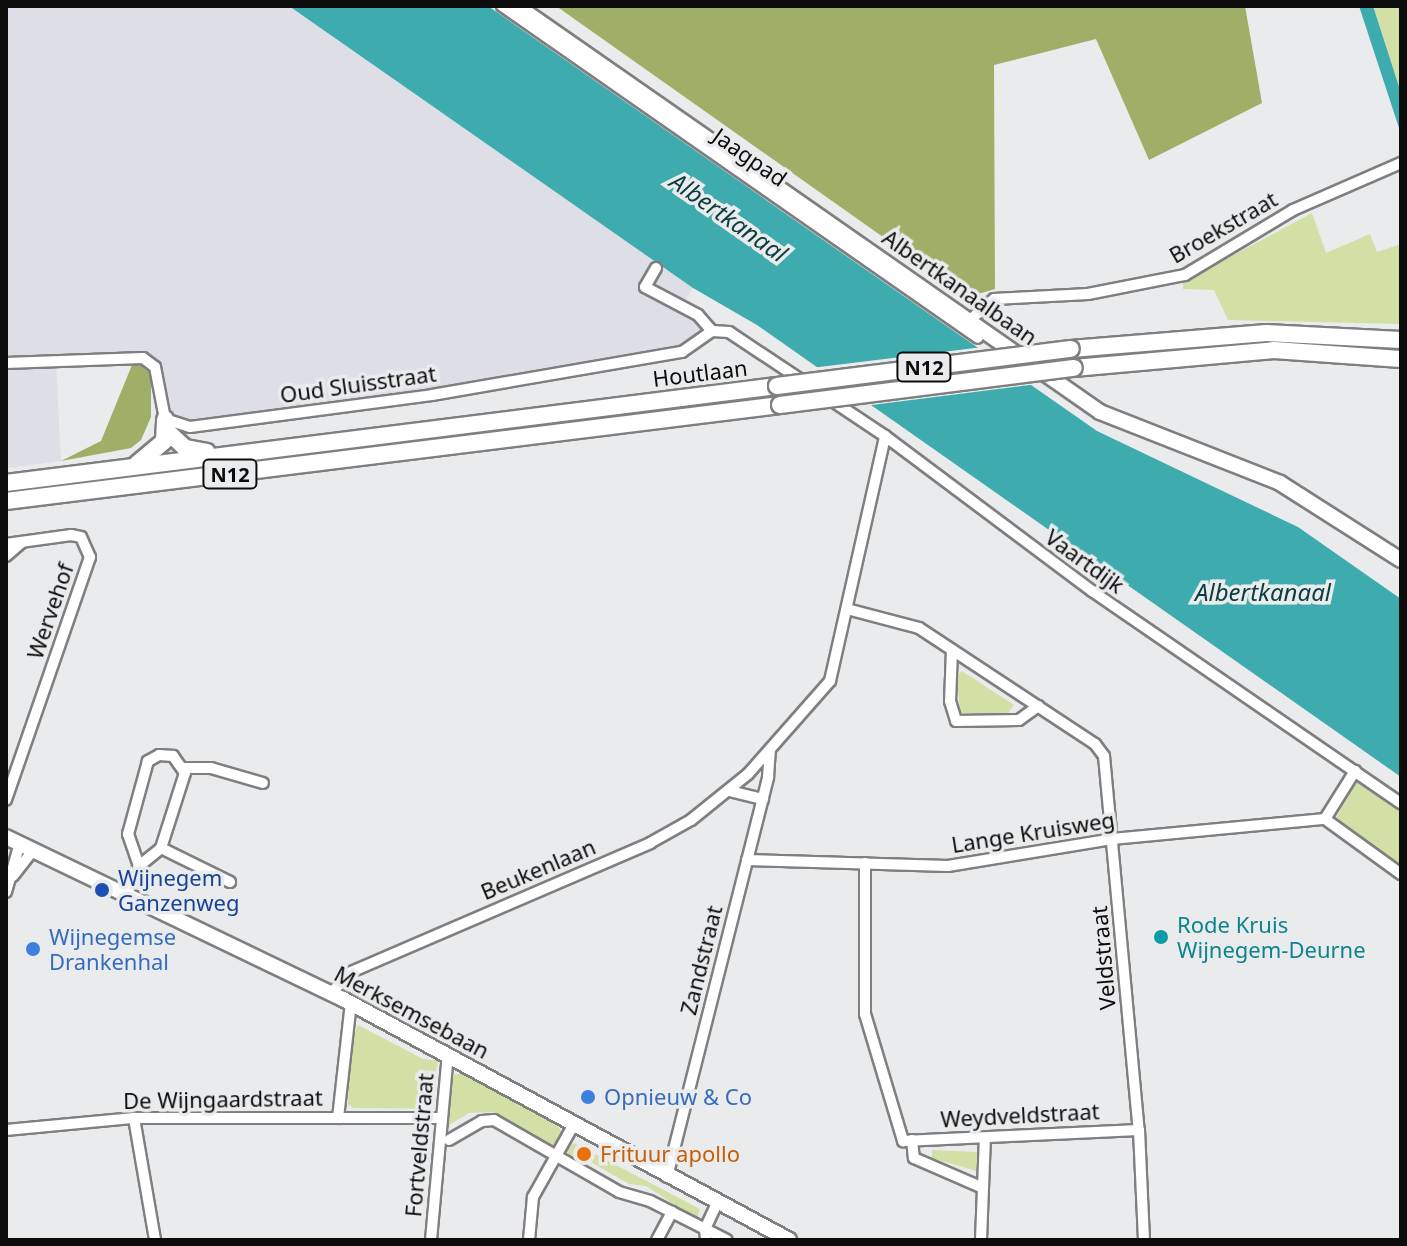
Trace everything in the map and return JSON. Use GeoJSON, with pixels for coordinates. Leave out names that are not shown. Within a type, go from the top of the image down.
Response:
{"type":"FeatureCollection","features":[{"type":"Feature","properties":{"kind":"main road","name":"Houtlaan"},"geometry":{"type":"LineString","coordinates":[[6,483],[1071,349],[1266,333],[1401,340]]}},
{"type":"Feature","properties":{"kind":"main road","name":"Houtlaan"},"geometry":{"type":"LineString","coordinates":[[6,501],[1074,368],[1274,350],[1401,359]]}},
{"type":"Feature","properties":{"kind":"main road"},"geometry":{"type":"LineString","coordinates":[[132,467],[156,451],[166,425],[185,448],[228,455]]}},
{"type":"Feature","properties":{"kind":"street","name":"Jaagpad"},"geometry":{"type":"LineString","coordinates":[[502,6],[978,338]]}},
{"type":"Feature","properties":{"kind":"street","name":"Albertkanaalbaan"},"geometry":{"type":"LineString","coordinates":[[517,6],[1100,412],[1195,445],[1302,493],[1401,560]]}},
{"type":"Feature","properties":{"kind":"street","name":"Broekstraat"},"geometry":{"type":"LineString","coordinates":[[970,320],[994,299],[1088,294],[1174,279],[1293,210],[1401,163]]}},
{"type":"Feature","properties":{"kind":"street"},"geometry":{"type":"LineString","coordinates":[[656,268],[645,287],[698,315],[712,331]]}},
{"type":"Feature","properties":{"kind":"street","name":"Vaartdijk"},"geometry":{"type":"LineString","coordinates":[[712,331],[729,332],[751,344],[885,436],[1092,591],[1401,803]]}},
{"type":"Feature","properties":{"kind":"street","name":"Oud Sluisstraat"},"geometry":{"type":"LineString","coordinates":[[166,425],[190,427],[432,395],[682,352],[712,331]]}},
{"type":"Feature","properties":{"kind":"street"},"geometry":{"type":"LineString","coordinates":[[6,363],[143,358],[155,367],[166,425]]}},
{"type":"Feature","properties":{"kind":"street"},"geometry":{"type":"LineString","coordinates":[[730,791],[770,751],[830,681],[885,436]]}},
{"type":"Feature","properties":{"kind":"street","name":"Wervehof"},"geometry":{"type":"LineString","coordinates":[[6,544],[71,535],[81,537],[90,557],[6,800]]}},
{"type":"Feature","properties":{"kind":"street"},"geometry":{"type":"LineString","coordinates":[[6,556],[23,542]]}},
{"type":"Feature","properties":{"kind":"street","name":"Veldstraat"},"geometry":{"type":"LineString","coordinates":[[847,609],[908,623],[1095,744],[1104,756],[1139,1130],[1144,1240]]}},
{"type":"Feature","properties":{"kind":"street"},"geometry":{"type":"LineString","coordinates":[[952,650],[950,701],[956,721],[1019,720],[1029,718],[1038,706]]}},
{"type":"Feature","properties":{"kind":"street","name":"Zandstraat"},"geometry":{"type":"LineString","coordinates":[[667,1177],[763,799],[770,751]]}},
{"type":"Feature","properties":{"kind":"street"},"geometry":{"type":"LineString","coordinates":[[139,866],[128,834],[148,761],[166,754],[184,768],[211,768],[263,783]]}},
{"type":"Feature","properties":{"kind":"street"},"geometry":{"type":"LineString","coordinates":[[126,896],[139,866],[161,848],[184,768]]}},
{"type":"Feature","properties":{"kind":"street"},"geometry":{"type":"LineString","coordinates":[[1355,771],[1325,819],[1401,874]]}},
{"type":"Feature","properties":{"kind":"street"},"geometry":{"type":"LineString","coordinates":[[730,791],[763,799]]}},
{"type":"Feature","properties":{"kind":"street","name":"Beukenlaan"},"geometry":{"type":"LineString","coordinates":[[331,993],[341,978],[359,968],[650,843],[730,791]]}},
{"type":"Feature","properties":{"kind":"street","name":"Lange Kruisweg"},"geometry":{"type":"LineString","coordinates":[[747,860],[948,866],[1112,839],[1325,819]]}},
{"type":"Feature","properties":{"kind":"street","name":"Merksemsebaan"},"geometry":{"type":"LineString","coordinates":[[6,837],[351,1003],[667,1177],[789,1240]]}},
{"type":"Feature","properties":{"kind":"street"},"geometry":{"type":"LineString","coordinates":[[6,892],[27,846]]}},
{"type":"Feature","properties":{"kind":"street"},"geometry":{"type":"LineString","coordinates":[[161,848],[230,882]]}},
{"type":"Feature","properties":{"kind":"street"},"geometry":{"type":"LineString","coordinates":[[865,863],[865,1014],[914,1158],[983,1188]]}},
{"type":"Feature","properties":{"kind":"street"},"geometry":{"type":"LineString","coordinates":[[338,1118],[351,1003]]}},
{"type":"Feature","properties":{"kind":"street","name":"Fortveldstraat"},"geometry":{"type":"LineString","coordinates":[[431,1240],[448,1054]]}},
{"type":"Feature","properties":{"kind":"street"},"geometry":{"type":"LineString","coordinates":[[134,1118],[155,1240]]}},
{"type":"Feature","properties":{"kind":"street","name":"De Wijngaardstraat"},"geometry":{"type":"LineString","coordinates":[[6,1130],[134,1118],[442,1118]]}},
{"type":"Feature","properties":{"kind":"street"},"geometry":{"type":"LineString","coordinates":[[449,1140],[482,1121],[494,1120],[619,1192],[672,1212],[705,1235],[727,1240]]}},
{"type":"Feature","properties":{"kind":"street"},"geometry":{"type":"LineString","coordinates":[[529,1240],[533,1197],[574,1124]]}},
{"type":"Feature","properties":{"kind":"street","name":"Weydveldstraat"},"geometry":{"type":"LineString","coordinates":[[908,1140],[1139,1130]]}},
{"type":"Feature","properties":{"kind":"street"},"geometry":{"type":"LineString","coordinates":[[981,1240],[985,1138]]}},
{"type":"Feature","properties":{"kind":"street"},"geometry":{"type":"LineString","coordinates":[[705,1235],[717,1203]]}},
{"type":"Feature","properties":{"kind":"street"},"geometry":{"type":"LineString","coordinates":[[657,1240],[672,1212]]}},
{"type":"Feature","properties":{"kind":"shaded area"},"geometry":{"type":"Polygon","coordinates":[[[6,6],[289,6],[693,288],[682,306],[712,331],[682,352],[190,427],[165,419],[149,361],[56,361],[61,461],[6,468],[6,6]]]}},
{"type":"Feature","properties":{"kind":"green space"},"geometry":{"type":"Polygon","coordinates":[[[556,6],[1245,6],[1262,103],[1149,160],[1096,39],[994,65],[995,289],[968,297],[556,6]]]}},
{"type":"Feature","properties":{"kind":"green space"},"geometry":{"type":"Polygon","coordinates":[[[1373,6],[1401,6],[1401,93],[1373,6]]]}},
{"type":"Feature","properties":{"kind":"green space"},"geometry":{"type":"Polygon","coordinates":[[[1312,213],[1326,253],[1370,234],[1377,252],[1401,244],[1401,324],[1228,320],[1214,290],[1183,289],[1183,282],[1312,213]]]}},
{"type":"Feature","properties":{"kind":"green space"},"geometry":{"type":"Polygon","coordinates":[[[134,360],[151,374],[151,417],[141,440],[131,448],[61,461],[101,441],[134,360]]]}},
{"type":"Feature","properties":{"kind":"green space"},"geometry":{"type":"Polygon","coordinates":[[[962,671],[1014,705],[1008,713],[967,717],[960,712],[957,676],[962,671]]]}},
{"type":"Feature","properties":{"kind":"green space"},"geometry":{"type":"Polygon","coordinates":[[[1357,781],[1401,811],[1401,865],[1335,820],[1357,781]]]}},
{"type":"Feature","properties":{"kind":"green space"},"geometry":{"type":"Polygon","coordinates":[[[358,1025],[423,1059],[438,1061],[429,1109],[353,1108],[348,1104],[352,1040],[358,1025]]]}},
{"type":"Feature","properties":{"kind":"green space"},"geometry":{"type":"Polygon","coordinates":[[[463,1073],[558,1126],[562,1132],[553,1148],[492,1112],[469,1113],[446,1127],[449,1084],[454,1075],[463,1073]]]}},
{"type":"Feature","properties":{"kind":"green space"},"geometry":{"type":"Polygon","coordinates":[[[574,1143],[700,1209],[697,1219],[646,1186],[629,1184],[589,1161],[570,1158],[567,1150],[574,1143]]]}},
{"type":"Feature","properties":{"kind":"green space"},"geometry":{"type":"Polygon","coordinates":[[[932,1150],[978,1152],[976,1171],[932,1158],[932,1150]]]}},
{"type":"Feature","properties":{"kind":"water","name":"Albertkanaal"},"geometry":{"type":"Polygon","coordinates":[[[289,6],[488,6],[1097,431],[1298,527],[1401,599],[1401,777],[757,325],[693,288],[289,6]]]}},
{"type":"Feature","properties":{"kind":"water"},"geometry":{"type":"Polygon","coordinates":[[[1359,6],[1373,6],[1401,93],[1401,134],[1359,6]]]}},
{"type":"Feature","properties":{"kind":"pier"},"geometry":{"type":"Polygon","coordinates":[[[983,347],[1037,384],[864,406],[811,368],[983,347]]]}},
{"type":"Feature","properties":{"kind":"place","name":"Wijnegem Ganzenweg"},"geometry":{"type":"Point","coordinates":[102,890]}},
{"type":"Feature","properties":{"kind":"place","name":"Rode Kruis Wijnegem-Deurne"},"geometry":{"type":"Point","coordinates":[1161,937]}},
{"type":"Feature","properties":{"kind":"place","name":"Wijnegemse Drankenhal"},"geometry":{"type":"Point","coordinates":[33,949]}},
{"type":"Feature","properties":{"kind":"place","name":"Opnieuw & Co"},"geometry":{"type":"Point","coordinates":[588,1097]}},
{"type":"Feature","properties":{"kind":"place","name":"Frituur apollo"},"geometry":{"type":"Point","coordinates":[584,1154]}}]}
